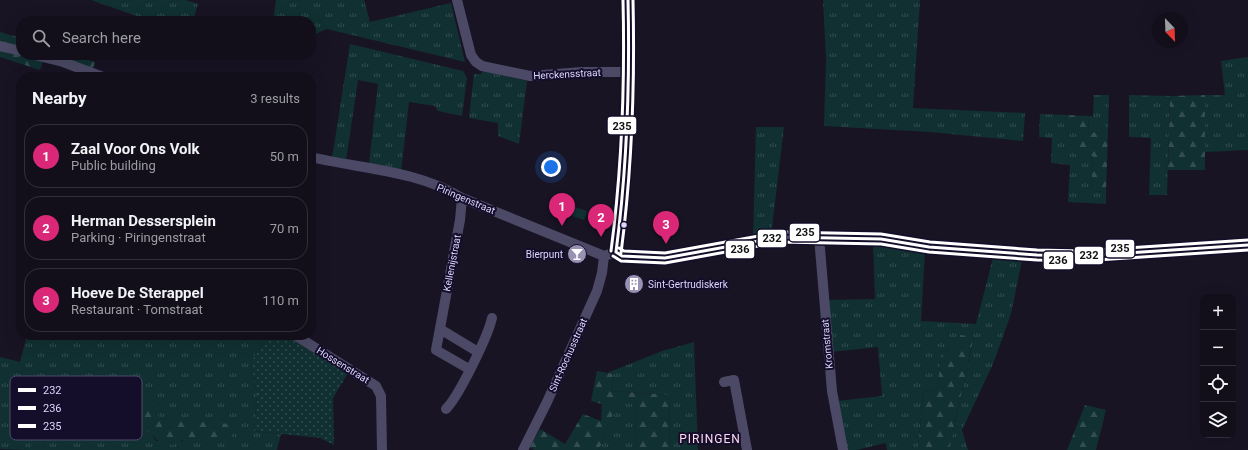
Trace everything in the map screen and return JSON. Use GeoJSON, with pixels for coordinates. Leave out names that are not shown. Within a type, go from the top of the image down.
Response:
{"type":"FeatureCollection","features":[{"type":"Feature","properties":{"kind":"street","name":"Herckensstraat"},"geometry":{"type":"LineString","coordinates":[[457,0],[471,55],[476,62],[482,66],[530,76],[582,72],[629,72]]}},
{"type":"Feature","properties":{"kind":"street"},"geometry":{"type":"LineString","coordinates":[[616,252],[620,224],[629,72],[628,0]]}},
{"type":"Feature","properties":{"kind":"street"},"geometry":{"type":"LineString","coordinates":[[0,46],[16,50]]}},
{"type":"Feature","properties":{"kind":"street"},"geometry":{"type":"LineString","coordinates":[[55,60],[90,72]]}},
{"type":"Feature","properties":{"kind":"street","name":"Piringenstraat"},"geometry":{"type":"LineString","coordinates":[[316,158],[400,174],[441,188],[604,256]]}},
{"type":"Feature","properties":{"kind":"street","name":"Kellenijstraat"},"geometry":{"type":"LineString","coordinates":[[462,198],[460,220],[436,350],[469,369]]}},
{"type":"Feature","properties":{"kind":"street"},"geometry":{"type":"LineString","coordinates":[[616,252],[622,256],[665,258],[781,237],[881,239],[929,247],[1037,255],[1082,256],[1248,245]]}},
{"type":"Feature","properties":{"kind":"street","name":"Kromstraat"},"geometry":{"type":"LineString","coordinates":[[819,238],[832,391],[842,450]]}},
{"type":"Feature","properties":{"kind":"street"},"geometry":{"type":"LineString","coordinates":[[604,256],[616,252]]}},
{"type":"Feature","properties":{"kind":"street","name":"Sint-Rochusstraat"},"geometry":{"type":"LineString","coordinates":[[523,450],[548,402],[597,291],[602,273],[604,256]]}},
{"type":"Feature","properties":{"kind":"street"},"geometry":{"type":"LineString","coordinates":[[446,409],[453,402],[490,327],[492,318]]}},
{"type":"Feature","properties":{"kind":"street"},"geometry":{"type":"LineString","coordinates":[[440,329],[478,352]]}},
{"type":"Feature","properties":{"kind":"street","name":"Hossenstraat"},"geometry":{"type":"LineString","coordinates":[[303,340],[376,386],[381,396],[382,450]]}},
{"type":"Feature","properties":{"kind":"street"},"geometry":{"type":"LineString","coordinates":[[724,382],[734,380],[747,450]]}},
{"type":"Feature","properties":{"kind":"green space"},"geometry":{"type":"Polygon","coordinates":[[[91,0],[186,0],[198,4],[194,16],[137,16],[91,0]]]}},
{"type":"Feature","properties":{"kind":"green space"},"geometry":{"type":"Polygon","coordinates":[[[276,0],[364,0],[370,22],[451,3],[465,62],[327,29],[316,34],[316,16],[274,16],[276,0]]]}},
{"type":"Feature","properties":{"kind":"green space"},"geometry":{"type":"Polygon","coordinates":[[[823,0],[920,0],[913,108],[1025,113],[1023,141],[930,132],[824,126],[826,59],[823,0]]]}},
{"type":"Feature","properties":{"kind":"green space"},"geometry":{"type":"Polygon","coordinates":[[[0,32],[16,37],[16,60],[44,60],[40,70],[0,57],[0,32]]]}},
{"type":"Feature","properties":{"kind":"green space"},"geometry":{"type":"Polygon","coordinates":[[[350,44],[463,71],[467,78],[462,116],[438,111],[435,106],[409,102],[401,172],[369,164],[378,84],[358,80],[346,161],[332,158],[350,44]]]}},
{"type":"Feature","properties":{"kind":"green space"},"geometry":{"type":"Polygon","coordinates":[[[1248,57],[1248,150],[1205,152],[1205,95],[1225,95],[1221,61],[1248,57]]]}},
{"type":"Feature","properties":{"kind":"green space"},"geometry":{"type":"Polygon","coordinates":[[[68,60],[88,60],[95,62],[93,69],[68,60]]]}},
{"type":"Feature","properties":{"kind":"green space"},"geometry":{"type":"Polygon","coordinates":[[[483,71],[527,81],[519,144],[498,136],[498,123],[469,118],[474,74],[481,74],[483,71]]]}},
{"type":"Feature","properties":{"kind":"green space"},"geometry":{"type":"Polygon","coordinates":[[[1094,95],[1109,95],[1108,133],[1088,132],[1089,116],[1093,116],[1094,95]]]}},
{"type":"Feature","properties":{"kind":"green space"},"geometry":{"type":"Polygon","coordinates":[[[1129,95],[1170,96],[1167,195],[1149,195],[1151,138],[1129,137],[1129,95]]]}},
{"type":"Feature","properties":{"kind":"green space"},"geometry":{"type":"Polygon","coordinates":[[[1205,95],[1205,170],[1168,170],[1170,96],[1205,95]]]}},
{"type":"Feature","properties":{"kind":"green space"},"geometry":{"type":"Polygon","coordinates":[[[1040,114],[1066,115],[1065,129],[1077,129],[1093,156],[1091,191],[1106,192],[1106,204],[1068,202],[1070,165],[1051,163],[1052,138],[1039,137],[1040,114]]]}},
{"type":"Feature","properties":{"kind":"green space"},"geometry":{"type":"Polygon","coordinates":[[[1066,115],[1089,116],[1088,132],[1108,133],[1106,192],[1091,191],[1093,156],[1076,155],[1077,129],[1065,129],[1066,115]]]}},
{"type":"Feature","properties":{"kind":"green space"},"geometry":{"type":"Polygon","coordinates":[[[756,127],[784,127],[771,236],[753,239],[756,127]]]}},
{"type":"Feature","properties":{"kind":"green space"},"geometry":{"type":"Polygon","coordinates":[[[575,207],[587,211],[584,220],[572,216],[575,207]]]}},
{"type":"Feature","properties":{"kind":"green space"},"geometry":{"type":"Polygon","coordinates":[[[873,244],[925,251],[921,321],[976,324],[993,258],[1022,260],[1011,314],[993,364],[962,430],[968,450],[949,450],[974,337],[961,335],[958,352],[942,350],[937,390],[923,391],[918,450],[887,450],[886,443],[856,450],[846,450],[837,401],[882,396],[878,347],[831,352],[826,300],[875,299],[873,244]]]}},
{"type":"Feature","properties":{"kind":"green space"},"geometry":{"type":"Polygon","coordinates":[[[960,335],[974,336],[949,450],[918,450],[923,391],[937,390],[942,350],[958,351],[960,335]]]}},
{"type":"Feature","properties":{"kind":"green space"},"geometry":{"type":"Polygon","coordinates":[[[26,340],[265,340],[250,363],[257,393],[254,431],[281,434],[277,450],[43,450],[44,440],[142,440],[142,432],[150,432],[156,441],[182,442],[184,439],[191,439],[168,420],[159,417],[155,410],[142,406],[142,376],[10,376],[10,440],[32,440],[32,449],[0,449],[0,357],[20,362],[26,340]]]}},
{"type":"Feature","properties":{"kind":"green space"},"geometry":{"type":"Polygon","coordinates":[[[265,340],[296,340],[348,373],[333,398],[334,445],[320,438],[254,431],[257,393],[250,363],[265,340]]]}},
{"type":"Feature","properties":{"kind":"green space"},"geometry":{"type":"Polygon","coordinates":[[[694,342],[698,450],[670,450],[669,395],[611,391],[613,374],[607,373],[662,351],[694,342]]]}},
{"type":"Feature","properties":{"kind":"green space"},"geometry":{"type":"Polygon","coordinates":[[[597,371],[613,374],[611,391],[669,395],[670,450],[635,450],[636,405],[618,401],[599,450],[534,450],[530,447],[540,429],[565,444],[583,414],[601,421],[602,404],[591,401],[597,371]]]}},
{"type":"Feature","properties":{"kind":"green space"},"geometry":{"type":"Polygon","coordinates":[[[618,400],[636,404],[635,450],[599,450],[618,400]]]}},
{"type":"Feature","properties":{"kind":"green space"},"geometry":{"type":"Polygon","coordinates":[[[151,403],[159,417],[168,420],[231,424],[235,431],[230,438],[224,442],[184,439],[175,444],[166,444],[157,440],[150,432],[142,432],[142,404],[151,403]]]}},
{"type":"Feature","properties":{"kind":"green space"},"geometry":{"type":"Polygon","coordinates":[[[1085,405],[1106,410],[1096,450],[1067,450],[1085,405]]]}},
{"type":"Feature","properties":{"kind":"green space"},"geometry":{"type":"Polygon","coordinates":[[[31,440],[44,440],[43,450],[0,450],[31,449],[31,440]]]}},
{"type":"Feature","properties":{"kind":"transit line","name":"235"},"geometry":{"type":"LineString","coordinates":[[611,251],[618,189],[622,126],[624,63],[623,0]]}},
{"type":"Feature","properties":{"kind":"transit line","name":"232"},"geometry":{"type":"LineString","coordinates":[[616,252],[623,189],[627,126],[629,63],[628,0]]}},
{"type":"Feature","properties":{"kind":"transit line","name":"236"},"geometry":{"type":"LineString","coordinates":[[621,253],[628,190],[632,127],[634,64],[633,0]]}},
{"type":"Feature","properties":{"kind":"transit line","name":"235"},"geometry":{"type":"LineString","coordinates":[[619,248],[624,251],[665,253],[781,232],[881,234],[930,242],[1037,250],[1082,251],[1248,240]]}},
{"type":"Feature","properties":{"kind":"transit line","name":"232"},"geometry":{"type":"LineString","coordinates":[[616,252],[622,256],[665,258],[781,237],[881,239],[929,247],[1037,255],[1082,256],[1248,245]]}},
{"type":"Feature","properties":{"kind":"transit line","name":"236"},"geometry":{"type":"LineString","coordinates":[[613,256],[621,261],[665,263],[781,242],[881,244],[929,252],[1037,260],[1082,261],[1248,250]]}},
{"type":"Feature","properties":{"kind":"place","name":"Zaal Voor Ons Volk"},"geometry":{"type":"Point","coordinates":[562,226]}},
{"type":"Feature","properties":{"kind":"place","name":"Herman Dessersplein"},"geometry":{"type":"Point","coordinates":[601,237]}},
{"type":"Feature","properties":{"kind":"place","name":"Hoeve De Sterappel"},"geometry":{"type":"Point","coordinates":[666,244]}},
{"type":"Feature","properties":{"kind":"place","name":"Bierpunt"},"geometry":{"type":"Point","coordinates":[577,254]}},
{"type":"Feature","properties":{"kind":"place","name":"Sint-Gertrudiskerk"},"geometry":{"type":"Point","coordinates":[634,284]}},
{"type":"Feature","properties":{"kind":"district","name":"PIRINGEN"},"geometry":{"type":"Point","coordinates":[710,439]}}]}
